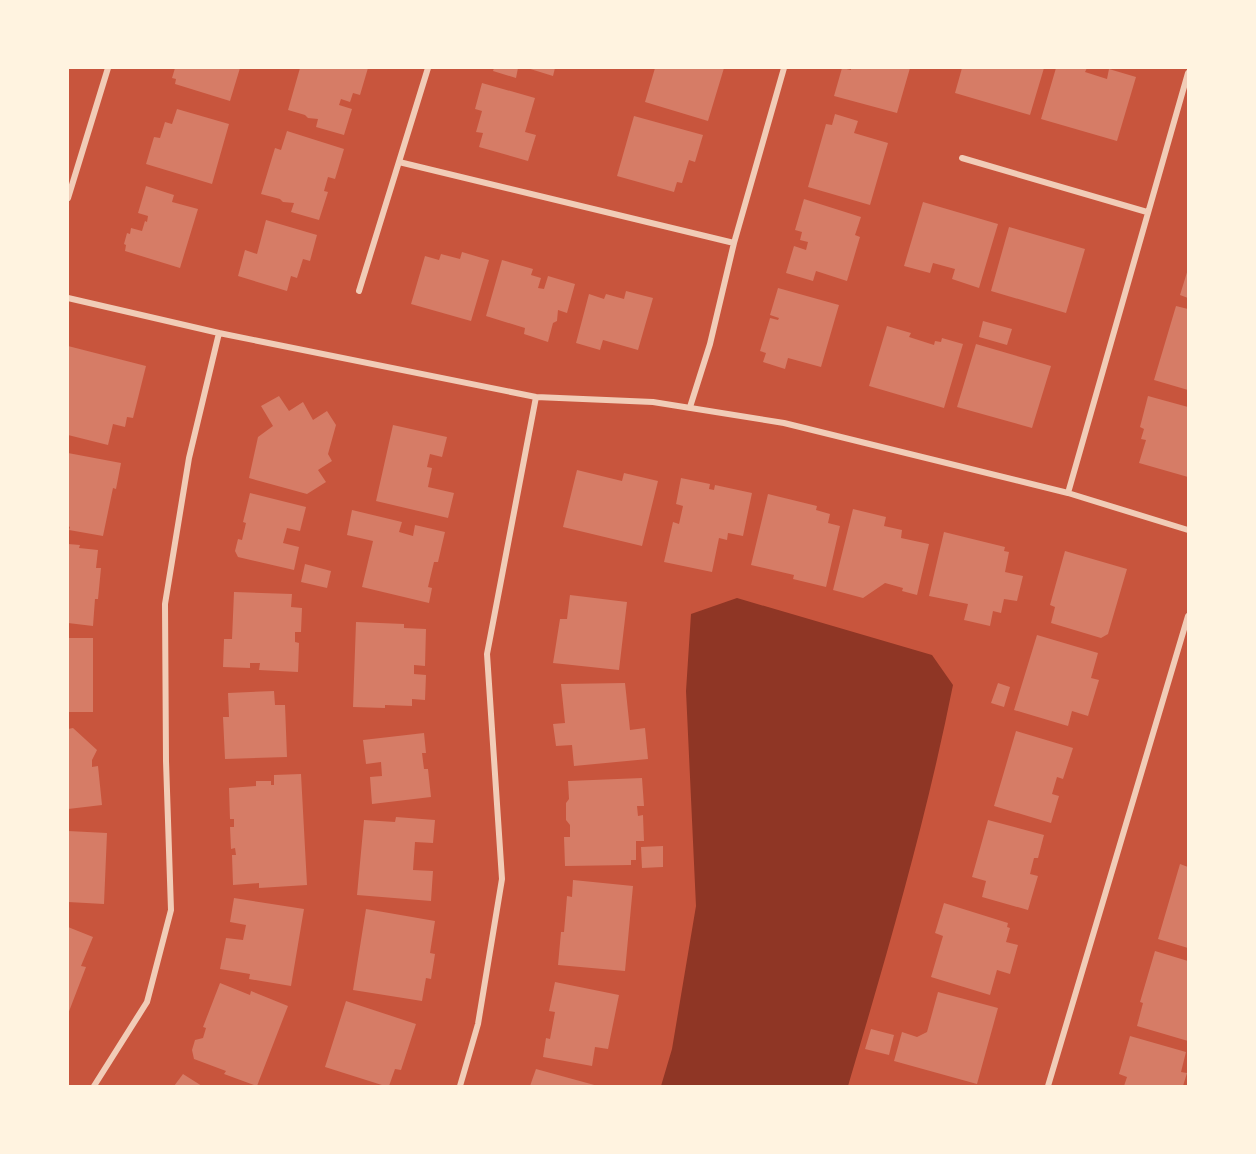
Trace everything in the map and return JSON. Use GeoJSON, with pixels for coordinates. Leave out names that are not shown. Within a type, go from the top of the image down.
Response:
{"type":"FeatureCollection","features":[{"type":"Feature","properties":{"kind":"street"},"geometry":{"type":"LineString","coordinates":[[68,198],[108,68]]}},
{"type":"Feature","properties":{"kind":"street"},"geometry":{"type":"LineString","coordinates":[[359,291],[428,68]]}},
{"type":"Feature","properties":{"kind":"street"},"geometry":{"type":"LineString","coordinates":[[690,407],[710,344],[734,243],[784,68]]}},
{"type":"Feature","properties":{"kind":"street"},"geometry":{"type":"LineString","coordinates":[[1068,493],[1188,73]]}},
{"type":"Feature","properties":{"kind":"street"},"geometry":{"type":"LineString","coordinates":[[962,158],[1147,212]]}},
{"type":"Feature","properties":{"kind":"street"},"geometry":{"type":"LineString","coordinates":[[399,162],[734,243]]}},
{"type":"Feature","properties":{"kind":"street"},"geometry":{"type":"LineString","coordinates":[[68,298],[219,333],[536,397],[653,402],[784,423],[1068,493],[1188,530]]}},
{"type":"Feature","properties":{"kind":"street"},"geometry":{"type":"LineString","coordinates":[[94,1086],[147,1002],[171,910],[166,761],[165,604],[189,458],[219,333]]}},
{"type":"Feature","properties":{"kind":"street"},"geometry":{"type":"LineString","coordinates":[[460,1086],[478,1024],[502,879],[487,654],[536,397]]}},
{"type":"Feature","properties":{"kind":"street"},"geometry":{"type":"LineString","coordinates":[[1048,1086],[1188,616]]}},
{"type":"Feature","properties":{"kind":"shaded area"},"geometry":{"type":"Polygon","coordinates":[[[737,598],[932,655],[953,685],[918,837],[848,1086],[661,1086],[672,1049],[696,906],[686,691],[691,614],[737,598]]]}},
{"type":"Feature","properties":{"kind":"building"},"geometry":{"type":"Polygon","coordinates":[[[175,68],[240,68],[230,101],[175,84],[176,79],[172,78],[175,68]]]}},
{"type":"Feature","properties":{"kind":"building"},"geometry":{"type":"Polygon","coordinates":[[[300,68],[368,68],[360,95],[353,93],[350,102],[341,99],[339,105],[352,109],[344,135],[316,127],[318,119],[308,118],[288,110],[300,68]]]}},
{"type":"Feature","properties":{"kind":"building"},"geometry":{"type":"Polygon","coordinates":[[[494,68],[518,68],[516,78],[493,71],[494,68]]]}},
{"type":"Feature","properties":{"kind":"building"},"geometry":{"type":"Polygon","coordinates":[[[527,68],[555,68],[553,76],[527,68]]]}},
{"type":"Feature","properties":{"kind":"building"},"geometry":{"type":"Polygon","coordinates":[[[655,68],[724,68],[708,121],[645,102],[655,68]]]}},
{"type":"Feature","properties":{"kind":"building"},"geometry":{"type":"Polygon","coordinates":[[[842,68],[851,70],[851,68],[910,68],[897,113],[834,96],[842,68]]]}},
{"type":"Feature","properties":{"kind":"building"},"geometry":{"type":"Polygon","coordinates":[[[962,68],[1044,68],[1030,115],[955,93],[962,68]]]}},
{"type":"Feature","properties":{"kind":"building"},"geometry":{"type":"Polygon","coordinates":[[[1056,68],[1087,68],[1085,72],[1107,79],[1109,69],[1136,77],[1117,141],[1041,119],[1056,68]]]}},
{"type":"Feature","properties":{"kind":"building"},"geometry":{"type":"Polygon","coordinates":[[[482,83],[535,98],[525,132],[536,135],[528,161],[479,147],[483,133],[476,132],[482,111],[475,109],[482,83]]]}},
{"type":"Feature","properties":{"kind":"building"},"geometry":{"type":"Polygon","coordinates":[[[177,109],[229,124],[212,184],[146,164],[154,137],[160,138],[165,122],[172,124],[177,109]]]}},
{"type":"Feature","properties":{"kind":"building"},"geometry":{"type":"Polygon","coordinates":[[[835,114],[858,121],[854,133],[888,143],[870,205],[808,187],[826,124],[832,125],[835,114]]]}},
{"type":"Feature","properties":{"kind":"building"},"geometry":{"type":"Polygon","coordinates":[[[634,116],[703,135],[695,162],[689,160],[682,183],[677,182],[674,192],[617,176],[634,116]]]}},
{"type":"Feature","properties":{"kind":"building"},"geometry":{"type":"Polygon","coordinates":[[[287,131],[344,149],[335,179],[328,177],[324,191],[328,192],[319,220],[291,212],[294,203],[283,202],[261,194],[275,148],[281,150],[287,131]]]}},
{"type":"Feature","properties":{"kind":"building"},"geometry":{"type":"Polygon","coordinates":[[[146,186],[174,195],[172,202],[198,209],[180,268],[125,251],[127,233],[130,234],[131,228],[142,231],[145,221],[147,222],[148,216],[138,213],[146,186]]]}},
{"type":"Feature","properties":{"kind":"building"},"geometry":{"type":"Polygon","coordinates":[[[804,199],[861,217],[855,235],[860,237],[847,281],[816,271],[813,281],[786,273],[794,246],[806,250],[808,242],[800,240],[802,232],[795,230],[804,199]]]}},
{"type":"Feature","properties":{"kind":"building"},"geometry":{"type":"Polygon","coordinates":[[[923,202],[998,224],[979,288],[952,279],[955,269],[933,263],[930,273],[904,266],[923,202]]]}},
{"type":"Feature","properties":{"kind":"building"},"geometry":{"type":"Polygon","coordinates":[[[266,220],[317,235],[310,261],[303,259],[297,278],[291,276],[287,291],[238,276],[245,250],[257,254],[266,220]]]}},
{"type":"Feature","properties":{"kind":"building"},"geometry":{"type":"Polygon","coordinates":[[[1009,227],[1085,249],[1066,313],[991,291],[1009,227]]]}},
{"type":"Feature","properties":{"kind":"building"},"geometry":{"type":"Polygon","coordinates":[[[462,252],[489,260],[471,321],[411,304],[425,256],[439,260],[441,254],[460,259],[462,252]]]}},
{"type":"Feature","properties":{"kind":"building"},"geometry":{"type":"Polygon","coordinates":[[[502,260],[533,269],[531,275],[541,278],[538,288],[544,289],[548,276],[575,284],[567,313],[558,310],[557,321],[553,323],[548,342],[524,334],[525,328],[486,316],[502,260]]]}},
{"type":"Feature","properties":{"kind":"building"},"geometry":{"type":"Polygon","coordinates":[[[1188,269],[1188,298],[1180,295],[1188,269]]]}},
{"type":"Feature","properties":{"kind":"building"},"geometry":{"type":"Polygon","coordinates":[[[778,288],[839,305],[821,367],[788,358],[785,369],[763,362],[766,353],[760,351],[770,318],[778,320],[779,318],[770,315],[778,288]]]}},
{"type":"Feature","properties":{"kind":"building"},"geometry":{"type":"Polygon","coordinates":[[[626,291],[653,298],[638,350],[603,340],[600,350],[576,343],[589,294],[604,299],[606,294],[624,299],[626,291]]]}},
{"type":"Feature","properties":{"kind":"building"},"geometry":{"type":"Polygon","coordinates":[[[1176,306],[1188,309],[1188,390],[1154,380],[1176,306]]]}},
{"type":"Feature","properties":{"kind":"building"},"geometry":{"type":"Polygon","coordinates":[[[983,321],[1012,329],[1007,345],[979,337],[983,321]]]}},
{"type":"Feature","properties":{"kind":"building"},"geometry":{"type":"Polygon","coordinates":[[[887,326],[911,333],[909,337],[934,345],[935,341],[941,342],[942,338],[963,344],[944,408],[869,386],[887,326]]]}},
{"type":"Feature","properties":{"kind":"building"},"geometry":{"type":"Polygon","coordinates":[[[976,344],[1051,366],[1032,428],[957,407],[976,344]]]}},
{"type":"Feature","properties":{"kind":"building"},"geometry":{"type":"Polygon","coordinates":[[[68,346],[146,366],[133,418],[127,417],[125,427],[113,424],[108,445],[68,435],[68,346]]]}},
{"type":"Feature","properties":{"kind":"building"},"geometry":{"type":"Polygon","coordinates":[[[279,396],[289,411],[303,402],[313,420],[327,411],[336,425],[328,454],[332,461],[318,470],[326,482],[307,494],[249,478],[258,437],[273,426],[261,406],[279,396]]]}},
{"type":"Feature","properties":{"kind":"building"},"geometry":{"type":"Polygon","coordinates":[[[1148,396],[1188,407],[1188,477],[1139,463],[1146,440],[1141,439],[1144,429],[1140,427],[1148,396]]]}},
{"type":"Feature","properties":{"kind":"building"},"geometry":{"type":"Polygon","coordinates":[[[393,425],[447,437],[442,457],[430,454],[427,467],[432,468],[428,487],[454,493],[448,518],[376,501],[393,425]]]}},
{"type":"Feature","properties":{"kind":"building"},"geometry":{"type":"Polygon","coordinates":[[[68,453],[121,463],[103,536],[69,530],[68,453]]]}},
{"type":"Feature","properties":{"kind":"building"},"geometry":{"type":"Polygon","coordinates":[[[577,470],[622,481],[624,473],[658,481],[642,546],[563,527],[577,470]]]}},
{"type":"Feature","properties":{"kind":"building"},"geometry":{"type":"Polygon","coordinates":[[[681,478],[710,484],[709,489],[714,490],[715,485],[752,493],[743,536],[728,533],[727,540],[719,538],[712,572],[664,562],[673,522],[679,524],[683,506],[676,504],[681,478]]]}},
{"type":"Feature","properties":{"kind":"building"},"geometry":{"type":"Polygon","coordinates":[[[250,493],[306,507],[300,531],[287,528],[283,543],[299,547],[294,570],[238,557],[235,551],[238,539],[242,540],[246,523],[243,522],[250,493]]]}},
{"type":"Feature","properties":{"kind":"building"},"geometry":{"type":"Polygon","coordinates":[[[768,494],[817,506],[816,510],[830,514],[828,523],[840,526],[826,587],[793,579],[794,575],[751,565],[768,494]]]}},
{"type":"Feature","properties":{"kind":"building"},"geometry":{"type":"Polygon","coordinates":[[[853,509],[886,517],[884,526],[902,530],[901,538],[929,544],[917,595],[885,583],[863,598],[833,590],[853,509]]]}},
{"type":"Feature","properties":{"kind":"building"},"geometry":{"type":"Polygon","coordinates":[[[352,510],[402,522],[399,532],[413,536],[415,525],[445,532],[438,562],[434,562],[428,587],[432,588],[429,603],[362,587],[373,541],[347,535],[352,510]]]}},
{"type":"Feature","properties":{"kind":"building"},"geometry":{"type":"Polygon","coordinates":[[[944,532],[1005,547],[1004,551],[1009,552],[1005,572],[1023,576],[1017,601],[1004,599],[1001,613],[993,611],[990,626],[964,620],[968,604],[929,596],[944,532]]]}},
{"type":"Feature","properties":{"kind":"building"},"geometry":{"type":"Polygon","coordinates":[[[68,544],[98,550],[96,568],[101,568],[93,626],[68,623],[68,544]]]}},
{"type":"Feature","properties":{"kind":"building"},"geometry":{"type":"Polygon","coordinates":[[[1065,551],[1127,569],[1108,634],[1101,638],[1051,623],[1055,607],[1050,605],[1065,551]]]}},
{"type":"Feature","properties":{"kind":"building"},"geometry":{"type":"Polygon","coordinates":[[[305,564],[331,571],[327,588],[301,582],[305,564]]]}},
{"type":"Feature","properties":{"kind":"building"},"geometry":{"type":"Polygon","coordinates":[[[234,592],[292,594],[291,607],[302,608],[301,632],[295,632],[295,642],[299,643],[298,672],[259,670],[260,663],[250,663],[250,668],[223,667],[224,639],[232,639],[234,592]]]}},
{"type":"Feature","properties":{"kind":"building"},"geometry":{"type":"Polygon","coordinates":[[[570,595],[627,602],[619,670],[553,663],[560,619],[567,619],[570,595]]]}},
{"type":"Feature","properties":{"kind":"building"},"geometry":{"type":"Polygon","coordinates":[[[356,622],[404,624],[404,628],[426,629],[425,666],[414,665],[414,674],[426,675],[425,700],[412,699],[412,706],[353,707],[356,622]]]}},
{"type":"Feature","properties":{"kind":"building"},"geometry":{"type":"Polygon","coordinates":[[[1037,635],[1098,653],[1091,678],[1099,680],[1088,716],[1072,711],[1068,726],[1014,710],[1037,635]]]}},
{"type":"Feature","properties":{"kind":"building"},"geometry":{"type":"Polygon","coordinates":[[[68,638],[93,638],[93,712],[68,712],[68,638]]]}},
{"type":"Feature","properties":{"kind":"building"},"geometry":{"type":"Polygon","coordinates":[[[625,683],[630,730],[645,728],[648,759],[574,766],[572,745],[556,746],[553,724],[565,723],[561,684],[625,683]]]}},
{"type":"Feature","properties":{"kind":"building"},"geometry":{"type":"Polygon","coordinates":[[[998,683],[1010,687],[1004,707],[991,703],[998,683]]]}},
{"type":"Feature","properties":{"kind":"building"},"geometry":{"type":"Polygon","coordinates":[[[274,691],[275,705],[285,705],[287,757],[225,759],[223,717],[229,717],[228,693],[274,691]]]}},
{"type":"Feature","properties":{"kind":"building"},"geometry":{"type":"Polygon","coordinates":[[[73,728],[97,750],[92,760],[92,767],[98,766],[102,805],[68,809],[68,729],[73,728]]]}},
{"type":"Feature","properties":{"kind":"building"},"geometry":{"type":"Polygon","coordinates":[[[1016,731],[1073,748],[1063,779],[1057,777],[1052,794],[1059,796],[1051,823],[994,806],[1016,731]]]}},
{"type":"Feature","properties":{"kind":"building"},"geometry":{"type":"Polygon","coordinates":[[[424,733],[426,753],[422,753],[424,769],[428,769],[431,797],[372,804],[370,777],[382,776],[381,762],[366,764],[363,740],[424,733]]]}},
{"type":"Feature","properties":{"kind":"building"},"geometry":{"type":"Polygon","coordinates":[[[301,774],[307,885],[259,888],[259,883],[233,885],[232,855],[236,855],[235,848],[231,849],[230,827],[234,827],[234,819],[230,819],[229,788],[256,786],[256,781],[271,781],[271,785],[274,785],[274,775],[301,774]]]}},
{"type":"Feature","properties":{"kind":"building"},"geometry":{"type":"Polygon","coordinates":[[[642,778],[644,806],[637,806],[638,816],[643,815],[644,841],[636,841],[636,860],[631,860],[631,865],[565,866],[564,837],[570,837],[570,825],[566,820],[566,803],[569,799],[568,781],[642,778]]]}},
{"type":"Feature","properties":{"kind":"building"},"geometry":{"type":"Polygon","coordinates":[[[396,817],[435,820],[433,843],[415,842],[413,870],[433,871],[431,901],[357,895],[364,820],[395,822],[396,817]]]}},
{"type":"Feature","properties":{"kind":"building"},"geometry":{"type":"Polygon","coordinates":[[[988,820],[1044,835],[1038,858],[1034,858],[1030,874],[1038,876],[1028,910],[982,897],[986,881],[972,877],[988,820]]]}},
{"type":"Feature","properties":{"kind":"building"},"geometry":{"type":"Polygon","coordinates":[[[68,831],[107,833],[104,904],[68,902],[68,831]]]}},
{"type":"Feature","properties":{"kind":"building"},"geometry":{"type":"Polygon","coordinates":[[[663,846],[663,867],[642,868],[641,847],[663,846]]]}},
{"type":"Feature","properties":{"kind":"building"},"geometry":{"type":"Polygon","coordinates":[[[1180,864],[1188,867],[1188,948],[1158,939],[1180,864]]]}},
{"type":"Feature","properties":{"kind":"building"},"geometry":{"type":"Polygon","coordinates":[[[573,880],[633,886],[625,971],[558,965],[567,896],[572,897],[573,880]]]}},
{"type":"Feature","properties":{"kind":"building"},"geometry":{"type":"Polygon","coordinates":[[[234,898],[304,909],[291,986],[249,979],[250,974],[220,969],[226,938],[243,940],[246,925],[230,922],[234,898]]]}},
{"type":"Feature","properties":{"kind":"building"},"geometry":{"type":"Polygon","coordinates":[[[944,903],[1008,923],[1007,927],[1010,928],[1006,942],[1018,945],[1010,974],[997,970],[990,995],[931,977],[943,936],[935,933],[944,903]]]}},
{"type":"Feature","properties":{"kind":"building"},"geometry":{"type":"Polygon","coordinates":[[[366,909],[435,921],[430,953],[435,954],[431,979],[426,978],[422,1001],[353,990],[366,909]]]}},
{"type":"Feature","properties":{"kind":"building"},"geometry":{"type":"Polygon","coordinates":[[[68,927],[93,937],[81,966],[86,967],[68,1014],[68,927]]]}},
{"type":"Feature","properties":{"kind":"building"},"geometry":{"type":"Polygon","coordinates":[[[1155,951],[1188,961],[1188,1041],[1137,1026],[1143,1003],[1140,1002],[1155,951]]]}},
{"type":"Feature","properties":{"kind":"building"},"geometry":{"type":"Polygon","coordinates":[[[555,982],[619,995],[608,1049],[595,1047],[592,1066],[543,1057],[546,1038],[550,1039],[555,1012],[549,1011],[555,982]]]}},
{"type":"Feature","properties":{"kind":"building"},"geometry":{"type":"Polygon","coordinates":[[[220,983],[250,995],[251,991],[288,1006],[257,1086],[224,1074],[226,1071],[194,1059],[192,1050],[195,1040],[203,1038],[206,1028],[203,1027],[220,983]]]}},
{"type":"Feature","properties":{"kind":"building"},"geometry":{"type":"Polygon","coordinates":[[[938,992],[998,1008],[977,1084],[894,1061],[902,1032],[917,1037],[927,1032],[938,992]]]}},
{"type":"Feature","properties":{"kind":"building"},"geometry":{"type":"Polygon","coordinates":[[[346,1001],[416,1024],[401,1070],[395,1069],[389,1086],[325,1067],[346,1001]]]}},
{"type":"Feature","properties":{"kind":"building"},"geometry":{"type":"Polygon","coordinates":[[[871,1029],[894,1035],[889,1055],[865,1049],[871,1029]]]}},
{"type":"Feature","properties":{"kind":"building"},"geometry":{"type":"Polygon","coordinates":[[[1130,1036],[1186,1052],[1181,1072],[1187,1073],[1183,1086],[1124,1086],[1127,1077],[1119,1074],[1130,1036]]]}},
{"type":"Feature","properties":{"kind":"building"},"geometry":{"type":"Polygon","coordinates":[[[536,1069],[598,1086],[530,1086],[536,1069]]]}},
{"type":"Feature","properties":{"kind":"building"},"geometry":{"type":"Polygon","coordinates":[[[183,1074],[202,1086],[174,1086],[183,1074]]]}}]}
